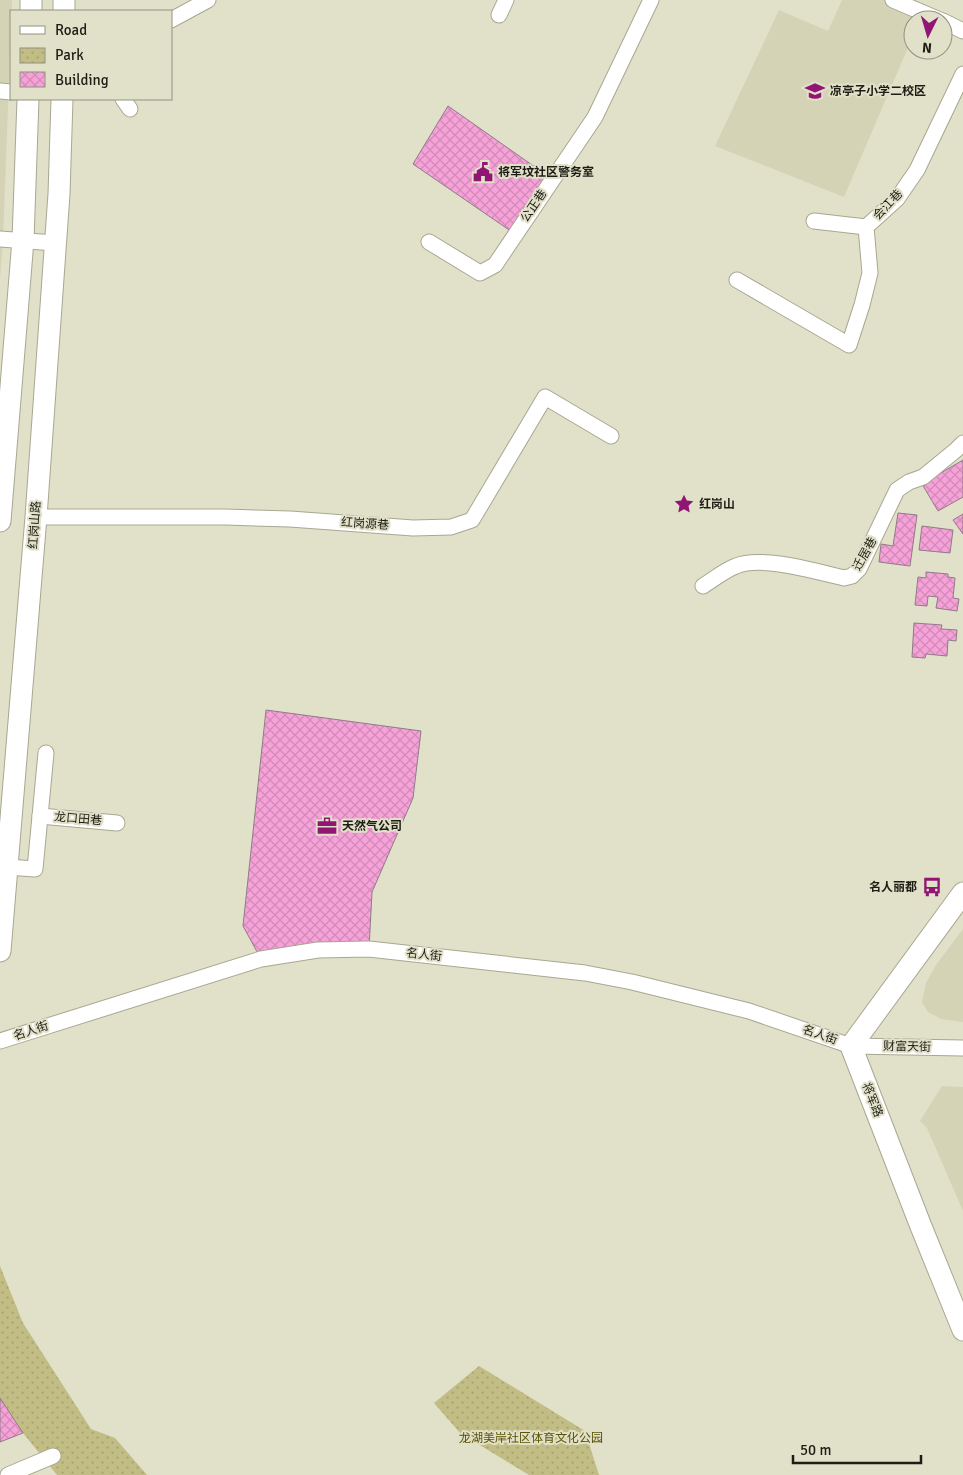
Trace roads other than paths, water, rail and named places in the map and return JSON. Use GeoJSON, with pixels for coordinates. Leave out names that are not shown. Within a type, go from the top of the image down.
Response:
{"type":"FeatureCollection","features":[{"type":"Feature","properties":{"kind":"street"},"geometry":{"type":"LineString","coordinates":[[172,19],[208,0]]}},
{"type":"Feature","properties":{"kind":"street"},"geometry":{"type":"LineString","coordinates":[[499,15],[506,0]]}},
{"type":"Feature","properties":{"kind":"street","name":"公正巷"},"geometry":{"type":"LineString","coordinates":[[429,242],[480,272],[495,265],[594,117],[651,0]]}},
{"type":"Feature","properties":{"kind":"street"},"geometry":{"type":"LineString","coordinates":[[893,0],[916,10]]}},
{"type":"Feature","properties":{"kind":"street","name":"会江巷"},"geometry":{"type":"LineString","coordinates":[[737,280],[849,345],[870,273],[866,227],[896,199],[917,170],[963,74]]}},
{"type":"Feature","properties":{"kind":"street"},"geometry":{"type":"LineString","coordinates":[[0,521],[22,240],[28,100]]}},
{"type":"Feature","properties":{"kind":"street","name":"红岗山路"},"geometry":{"type":"LineString","coordinates":[[0,951],[36,517],[59,194],[62,100]]}},
{"type":"Feature","properties":{"kind":"street"},"geometry":{"type":"LineString","coordinates":[[814,222],[866,227]]}},
{"type":"Feature","properties":{"kind":"street"},"geometry":{"type":"LineString","coordinates":[[0,239],[55,243]]}},
{"type":"Feature","properties":{"kind":"street","name":"红岗源巷"},"geometry":{"type":"LineString","coordinates":[[36,517],[225,516],[413,528],[451,527],[472,520],[544,397],[611,436]]}},
{"type":"Feature","properties":{"kind":"street","name":"迁居巷"},"geometry":{"type":"LineString","coordinates":[[703,586],[737,565],[755,562],[782,565],[844,578],[852,576],[859,569],[897,490],[909,482],[922,477],[963,443]]}},
{"type":"Feature","properties":{"kind":"street","name":"龙口田巷"},"geometry":{"type":"LineString","coordinates":[[7,866],[35,869],[46,753]]}},
{"type":"Feature","properties":{"kind":"street","name":"龙口田巷"},"geometry":{"type":"LineString","coordinates":[[40,816],[117,823]]}},
{"type":"Feature","properties":{"kind":"street"},"geometry":{"type":"LineString","coordinates":[[851,1046],[963,893]]}},
{"type":"Feature","properties":{"kind":"street","name":"名人街"},"geometry":{"type":"LineString","coordinates":[[0,1041],[261,958],[318,950],[369,949],[585,973],[632,982],[749,1012],[851,1046]]}},
{"type":"Feature","properties":{"kind":"street","name":"财富天街"},"geometry":{"type":"LineString","coordinates":[[851,1046],[963,1048]]}},
{"type":"Feature","properties":{"kind":"street","name":"将军路"},"geometry":{"type":"LineString","coordinates":[[851,1046],[963,1330]]}},
{"type":"Feature","properties":{"kind":"street"},"geometry":{"type":"LineString","coordinates":[[8,1475],[53,1456]]}},
{"type":"Feature","properties":{"kind":"place","name":"凉亭子小学二校区"},"geometry":{"type":"Point","coordinates":[815,91]}},
{"type":"Feature","properties":{"kind":"place","name":"将军坟社区警务室"},"geometry":{"type":"Point","coordinates":[483,172]}},
{"type":"Feature","properties":{"kind":"place","name":"红岗山"},"geometry":{"type":"Point","coordinates":[684,504]}},
{"type":"Feature","properties":{"kind":"place","name":"天然气公司"},"geometry":{"type":"Point","coordinates":[327,826]}},
{"type":"Feature","properties":{"kind":"place","name":"名人丽都"},"geometry":{"type":"Point","coordinates":[932,887]}},
{"type":"Feature","properties":{"kind":"park label","name":"龙湖美岸社区体育文化公园"},"geometry":{"type":"Point","coordinates":[531,1438]}}]}
